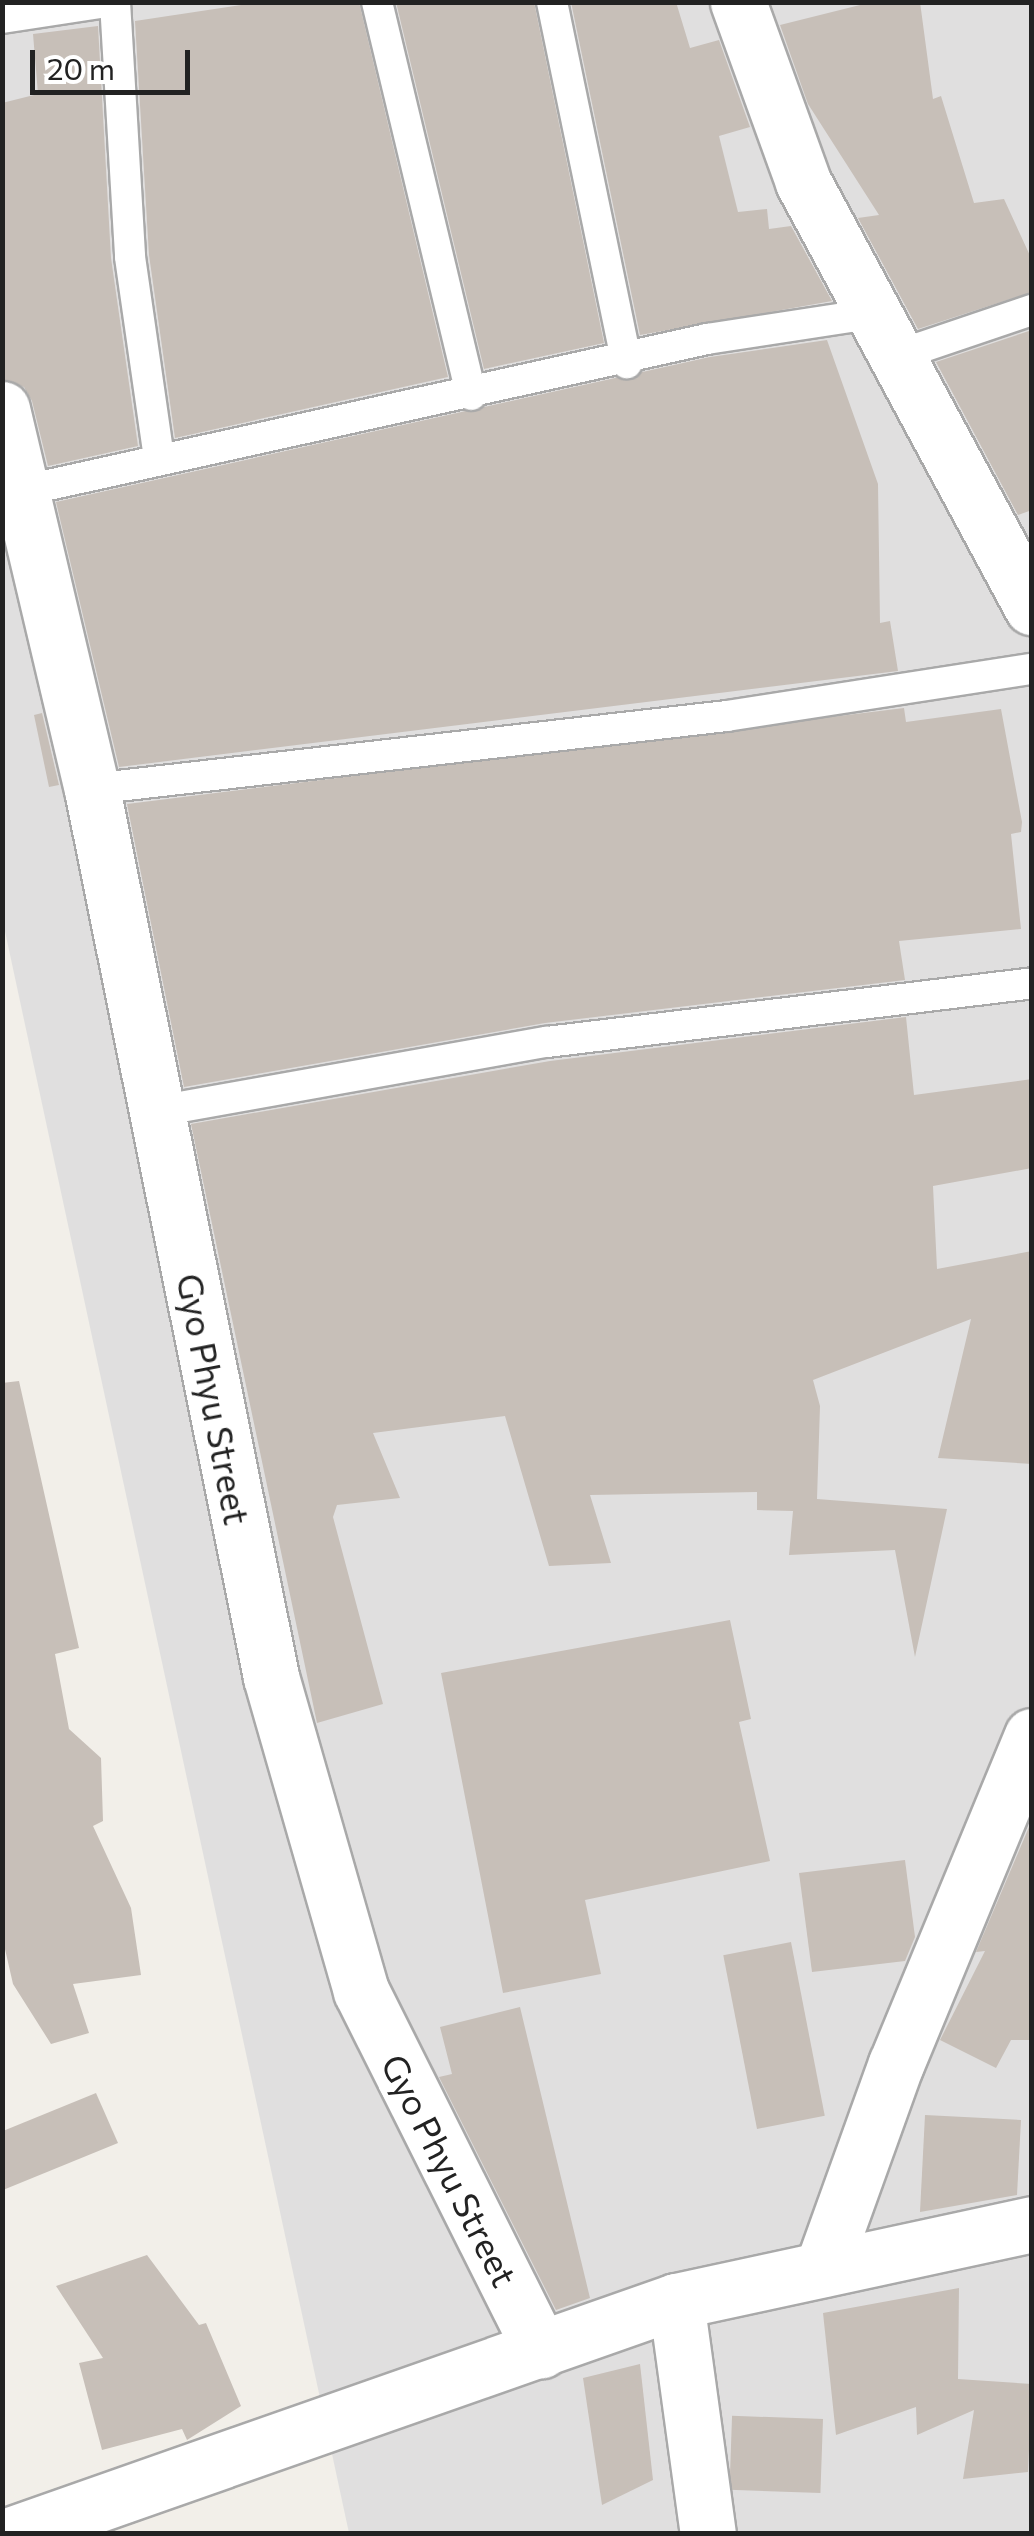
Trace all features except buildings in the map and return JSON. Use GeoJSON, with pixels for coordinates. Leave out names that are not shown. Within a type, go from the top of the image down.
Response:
{"type":"FeatureCollection","features":[{"type":"Feature","properties":{"kind":"street"},"geometry":{"type":"LineString","coordinates":[[738,2],[804,182],[882,336],[1032,607]]}},
{"type":"Feature","properties":{"kind":"street","name":"Gyo Phyu Street"},"geometry":{"type":"LineString","coordinates":[[2,409],[26,490],[92,788],[271,1676],[361,1991],[541,2351]]}},
{"type":"Feature","properties":{"kind":"street"},"geometry":{"type":"LineString","coordinates":[[822,2269],[896,2064],[1032,1736]]}},
{"type":"Feature","properties":{"kind":"street"},"geometry":{"type":"LineString","coordinates":[[13,2534],[676,2302],[1032,2224]]}},
{"type":"Feature","properties":{"kind":"street"},"geometry":{"type":"LineString","coordinates":[[676,2302],[708,2534]]}},
{"type":"Feature","properties":{"kind":"lane"},"geometry":{"type":"LineString","coordinates":[[2,18],[107,2]]}},
{"type":"Feature","properties":{"kind":"lane"},"geometry":{"type":"LineString","coordinates":[[115,2],[130,257],[159,458]]}},
{"type":"Feature","properties":{"kind":"lane"},"geometry":{"type":"LineString","coordinates":[[376,2],[471,395]]}},
{"type":"Feature","properties":{"kind":"lane"},"geometry":{"type":"LineString","coordinates":[[552,2],[627,363]]}},
{"type":"Feature","properties":{"kind":"lane"},"geometry":{"type":"LineString","coordinates":[[26,490],[159,458],[627,363],[707,339],[882,336],[1032,310]]}},
{"type":"Feature","properties":{"kind":"lane"},"geometry":{"type":"LineString","coordinates":[[92,788],[727,716],[1032,668]]}},
{"type":"Feature","properties":{"kind":"lane"},"geometry":{"type":"LineString","coordinates":[[158,1111],[548,1042],[1032,983]]}},
{"type":"Feature","properties":{"kind":"shaded area"},"geometry":{"type":"Polygon","coordinates":[[[2,3],[1031,3],[1031,2533],[349,2533],[3,922],[2,3]]]}}]}
